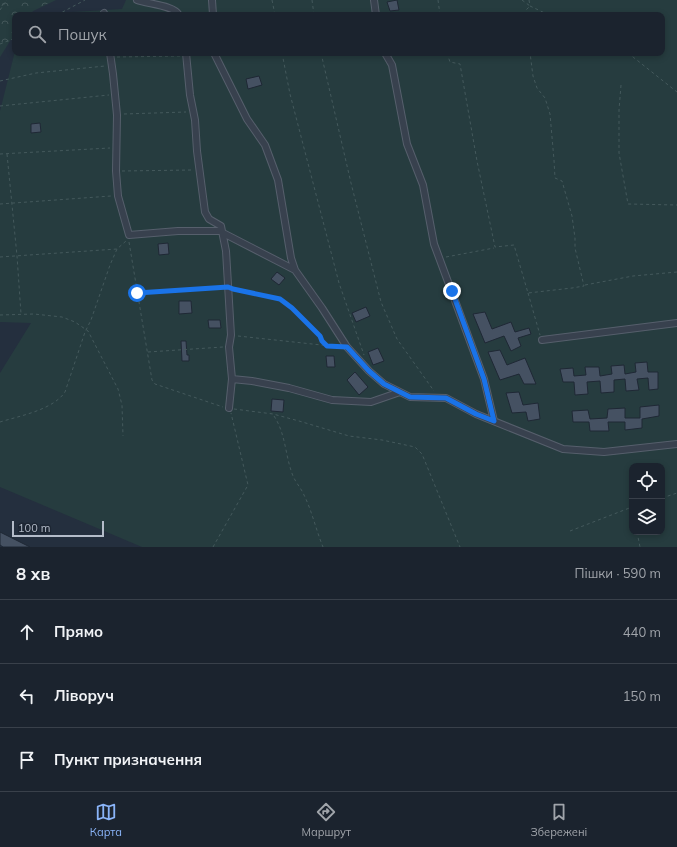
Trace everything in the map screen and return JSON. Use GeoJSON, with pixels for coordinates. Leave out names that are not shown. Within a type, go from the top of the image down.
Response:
{"type":"FeatureCollection","features":[{"type":"Feature","properties":{"kind":"street"},"geometry":{"type":"LineString","coordinates":[[137,0],[168,8],[177,12]]}},
{"type":"Feature","properties":{"kind":"street"},"geometry":{"type":"LineString","coordinates":[[212,0],[213,12]]}},
{"type":"Feature","properties":{"kind":"street"},"geometry":{"type":"LineString","coordinates":[[374,0],[376,12]]}},
{"type":"Feature","properties":{"kind":"street"},"geometry":{"type":"LineString","coordinates":[[110,56],[117,114],[116,171],[118,196],[129,235],[178,231],[223,232],[295,270]]}},
{"type":"Feature","properties":{"kind":"street"},"geometry":{"type":"LineString","coordinates":[[186,56],[205,212],[209,219],[221,226],[226,251],[231,335],[229,347],[232,379],[229,408]]}},
{"type":"Feature","properties":{"kind":"street"},"geometry":{"type":"LineString","coordinates":[[216,56],[247,119],[265,145],[278,180],[291,258],[295,270],[347,347],[384,384],[410,397],[446,398],[476,414],[554,446],[574,450],[604,452],[677,444]]}},
{"type":"Feature","properties":{"kind":"street"},"geometry":{"type":"LineString","coordinates":[[387,56],[392,65],[407,144],[422,185],[434,244],[484,379],[494,421]]}},
{"type":"Feature","properties":{"kind":"street"},"geometry":{"type":"LineString","coordinates":[[542,340],[677,323]]}},
{"type":"Feature","properties":{"kind":"street"},"geometry":{"type":"LineString","coordinates":[[232,379],[289,388],[332,400],[371,402],[400,392]]}},
{"type":"Feature","properties":{"kind":"path"},"geometry":{"type":"LineString","coordinates":[[0,10],[7,0]]}},
{"type":"Feature","properties":{"kind":"path"},"geometry":{"type":"LineString","coordinates":[[63,12],[85,0]]}},
{"type":"Feature","properties":{"kind":"path"},"geometry":{"type":"LineString","coordinates":[[272,0],[274,12]]}},
{"type":"Feature","properties":{"kind":"path"},"geometry":{"type":"LineString","coordinates":[[312,0],[314,12]]}},
{"type":"Feature","properties":{"kind":"path"},"geometry":{"type":"LineString","coordinates":[[438,0],[440,12]]}},
{"type":"Feature","properties":{"kind":"path"},"geometry":{"type":"LineString","coordinates":[[522,0],[543,12]]}},
{"type":"Feature","properties":{"kind":"path"},"geometry":{"type":"LineString","coordinates":[[529,0],[530,6]]}},
{"type":"Feature","properties":{"kind":"path"},"geometry":{"type":"LineString","coordinates":[[526,12],[526,10],[530,6]]}},
{"type":"Feature","properties":{"kind":"path"},"geometry":{"type":"LineString","coordinates":[[0,44],[12,39]]}},
{"type":"Feature","properties":{"kind":"path"},"geometry":{"type":"LineString","coordinates":[[283,56],[290,94],[339,284],[364,354],[364,365]]}},
{"type":"Feature","properties":{"kind":"path"},"geometry":{"type":"LineString","coordinates":[[322,56],[351,183],[381,302],[397,339],[439,398]]}},
{"type":"Feature","properties":{"kind":"path"},"geometry":{"type":"LineString","coordinates":[[448,56],[450,62],[460,64],[477,161],[495,247]]}},
{"type":"Feature","properties":{"kind":"path"},"geometry":{"type":"LineString","coordinates":[[531,56],[537,88],[545,98],[550,114],[554,178],[562,181],[566,194],[572,216],[575,248],[584,286]]}},
{"type":"Feature","properties":{"kind":"path"},"geometry":{"type":"LineString","coordinates":[[632,56],[677,92]]}},
{"type":"Feature","properties":{"kind":"path"},"geometry":{"type":"LineString","coordinates":[[0,81],[36,73],[112,66]]}},
{"type":"Feature","properties":{"kind":"path"},"geometry":{"type":"LineString","coordinates":[[621,85],[619,110],[619,153],[628,204],[677,205]]}},
{"type":"Feature","properties":{"kind":"path"},"geometry":{"type":"LineString","coordinates":[[0,106],[115,94]]}},
{"type":"Feature","properties":{"kind":"path"},"geometry":{"type":"LineString","coordinates":[[117,114],[141,112],[193,112]]}},
{"type":"Feature","properties":{"kind":"path"},"geometry":{"type":"LineString","coordinates":[[0,154],[116,146]]}},
{"type":"Feature","properties":{"kind":"path"},"geometry":{"type":"LineString","coordinates":[[7,154],[22,314]]}},
{"type":"Feature","properties":{"kind":"path"},"geometry":{"type":"LineString","coordinates":[[116,171],[199,170]]}},
{"type":"Feature","properties":{"kind":"path"},"geometry":{"type":"LineString","coordinates":[[0,204],[118,196]]}},
{"type":"Feature","properties":{"kind":"path"},"geometry":{"type":"LineString","coordinates":[[0,422],[47,407],[62,396],[117,249],[128,240],[152,380],[155,384],[216,405],[273,414],[349,436],[382,440],[415,447],[422,454],[460,547]]}},
{"type":"Feature","properties":{"kind":"path"},"geometry":{"type":"LineString","coordinates":[[440,258],[495,247],[514,245],[542,340]]}},
{"type":"Feature","properties":{"kind":"path"},"geometry":{"type":"LineString","coordinates":[[0,258],[117,249]]}},
{"type":"Feature","properties":{"kind":"path"},"geometry":{"type":"LineString","coordinates":[[528,293],[572,288],[632,276],[677,272]]}},
{"type":"Feature","properties":{"kind":"path"},"geometry":{"type":"LineString","coordinates":[[137,293],[228,287],[280,299],[292,308],[320,336],[322,341],[327,346]]}},
{"type":"Feature","properties":{"kind":"path"},"geometry":{"type":"LineString","coordinates":[[0,315],[34,314],[67,318],[86,330],[115,380],[122,405],[123,436]]}},
{"type":"Feature","properties":{"kind":"path"},"geometry":{"type":"LineString","coordinates":[[231,335],[347,347]]}},
{"type":"Feature","properties":{"kind":"path"},"geometry":{"type":"LineString","coordinates":[[147,353],[153,351],[229,347]]}},
{"type":"Feature","properties":{"kind":"path"},"geometry":{"type":"LineString","coordinates":[[212,547],[248,485],[229,408]]}},
{"type":"Feature","properties":{"kind":"path"},"geometry":{"type":"LineString","coordinates":[[273,414],[280,424],[294,478],[304,494],[322,547]]}},
{"type":"Feature","properties":{"kind":"path"},"geometry":{"type":"LineString","coordinates":[[665,497],[677,493]]}},
{"type":"Feature","properties":{"kind":"path"},"geometry":{"type":"LineString","coordinates":[[570,531],[629,508]]}},
{"type":"Feature","properties":{"kind":"path"},"geometry":{"type":"LineString","coordinates":[[638,535],[640,547]]}},
{"type":"Feature","properties":{"kind":"green space"},"geometry":{"type":"Polygon","coordinates":[[[0,0],[56,0],[32,12],[12,12],[12,38],[0,57],[0,0]]]}},
{"type":"Feature","properties":{"kind":"green space"},"geometry":{"type":"Polygon","coordinates":[[[126,0],[677,0],[677,547],[142,547],[0,487],[0,373],[31,323],[0,322],[0,111],[14,56],[665,56],[665,12],[72,12],[122,9],[126,0]]]}},
{"type":"Feature","properties":{"kind":"building"},"geometry":{"type":"Polygon","coordinates":[[[397,0],[399,10],[390,11],[387,2],[397,0]]]}},
{"type":"Feature","properties":{"kind":"building"},"geometry":{"type":"Polygon","coordinates":[[[259,76],[262,85],[248,89],[246,79],[259,76]]]}},
{"type":"Feature","properties":{"kind":"building"},"geometry":{"type":"Polygon","coordinates":[[[40,123],[41,132],[31,133],[31,124],[40,123]]]}},
{"type":"Feature","properties":{"kind":"building"},"geometry":{"type":"Polygon","coordinates":[[[168,243],[169,254],[159,255],[158,244],[168,243]]]}},
{"type":"Feature","properties":{"kind":"building"},"geometry":{"type":"Polygon","coordinates":[[[277,272],[285,278],[279,285],[271,279],[277,272]]]}},
{"type":"Feature","properties":{"kind":"building"},"geometry":{"type":"Polygon","coordinates":[[[179,301],[191,301],[192,313],[179,314],[179,301]]]}},
{"type":"Feature","properties":{"kind":"building"},"geometry":{"type":"Polygon","coordinates":[[[366,307],[370,316],[356,322],[352,313],[366,307]]]}},
{"type":"Feature","properties":{"kind":"building"},"geometry":{"type":"Polygon","coordinates":[[[485,312],[492,329],[511,322],[515,332],[529,328],[531,334],[518,338],[521,346],[511,351],[504,336],[485,343],[473,314],[485,312]]]}},
{"type":"Feature","properties":{"kind":"building"},"geometry":{"type":"Polygon","coordinates":[[[208,320],[220,320],[221,328],[209,328],[208,320]]]}},
{"type":"Feature","properties":{"kind":"building"},"geometry":{"type":"Polygon","coordinates":[[[181,341],[186,341],[189,361],[182,361],[181,341]]]}},
{"type":"Feature","properties":{"kind":"building"},"geometry":{"type":"Polygon","coordinates":[[[378,348],[384,361],[373,365],[368,352],[378,348]]]}},
{"type":"Feature","properties":{"kind":"building"},"geometry":{"type":"Polygon","coordinates":[[[500,350],[507,365],[525,358],[536,384],[524,384],[519,374],[500,380],[488,352],[500,350]]]}},
{"type":"Feature","properties":{"kind":"building"},"geometry":{"type":"Polygon","coordinates":[[[326,356],[334,356],[335,367],[327,367],[326,356]]]}},
{"type":"Feature","properties":{"kind":"building"},"geometry":{"type":"Polygon","coordinates":[[[647,362],[648,372],[658,372],[658,389],[649,390],[648,378],[637,379],[639,390],[626,391],[625,379],[614,380],[614,392],[601,393],[600,381],[587,382],[588,394],[575,395],[574,382],[563,382],[560,369],[573,368],[574,376],[586,375],[585,367],[599,367],[600,376],[612,374],[611,366],[624,365],[625,374],[636,372],[635,363],[647,362]]]}},
{"type":"Feature","properties":{"kind":"building"},"geometry":{"type":"Polygon","coordinates":[[[355,372],[368,387],[359,395],[347,380],[355,372]]]}},
{"type":"Feature","properties":{"kind":"building"},"geometry":{"type":"Polygon","coordinates":[[[519,392],[523,405],[538,403],[540,419],[528,421],[526,412],[512,413],[506,393],[519,392]]]}},
{"type":"Feature","properties":{"kind":"building"},"geometry":{"type":"Polygon","coordinates":[[[272,399],[284,400],[283,412],[271,411],[272,399]]]}},
{"type":"Feature","properties":{"kind":"building"},"geometry":{"type":"Polygon","coordinates":[[[659,405],[659,416],[642,419],[642,428],[625,430],[625,422],[608,422],[609,431],[590,431],[589,422],[573,422],[572,411],[588,410],[590,419],[607,418],[608,409],[625,408],[625,418],[640,418],[640,407],[659,405]]]}},
{"type":"Feature","properties":{"kind":"building"},"geometry":{"type":"Polygon","coordinates":[[[0,532],[30,547],[3,547],[0,545],[0,532]]]}},
{"type":"Feature","properties":{"kind":"route"},"geometry":{"type":"LineString","coordinates":[[137,293],[228,287],[280,299],[292,308],[320,336],[322,341],[327,346],[347,347],[369,371],[384,384],[410,397],[446,398],[476,414],[494,421],[484,379],[452,291]]}}]}
